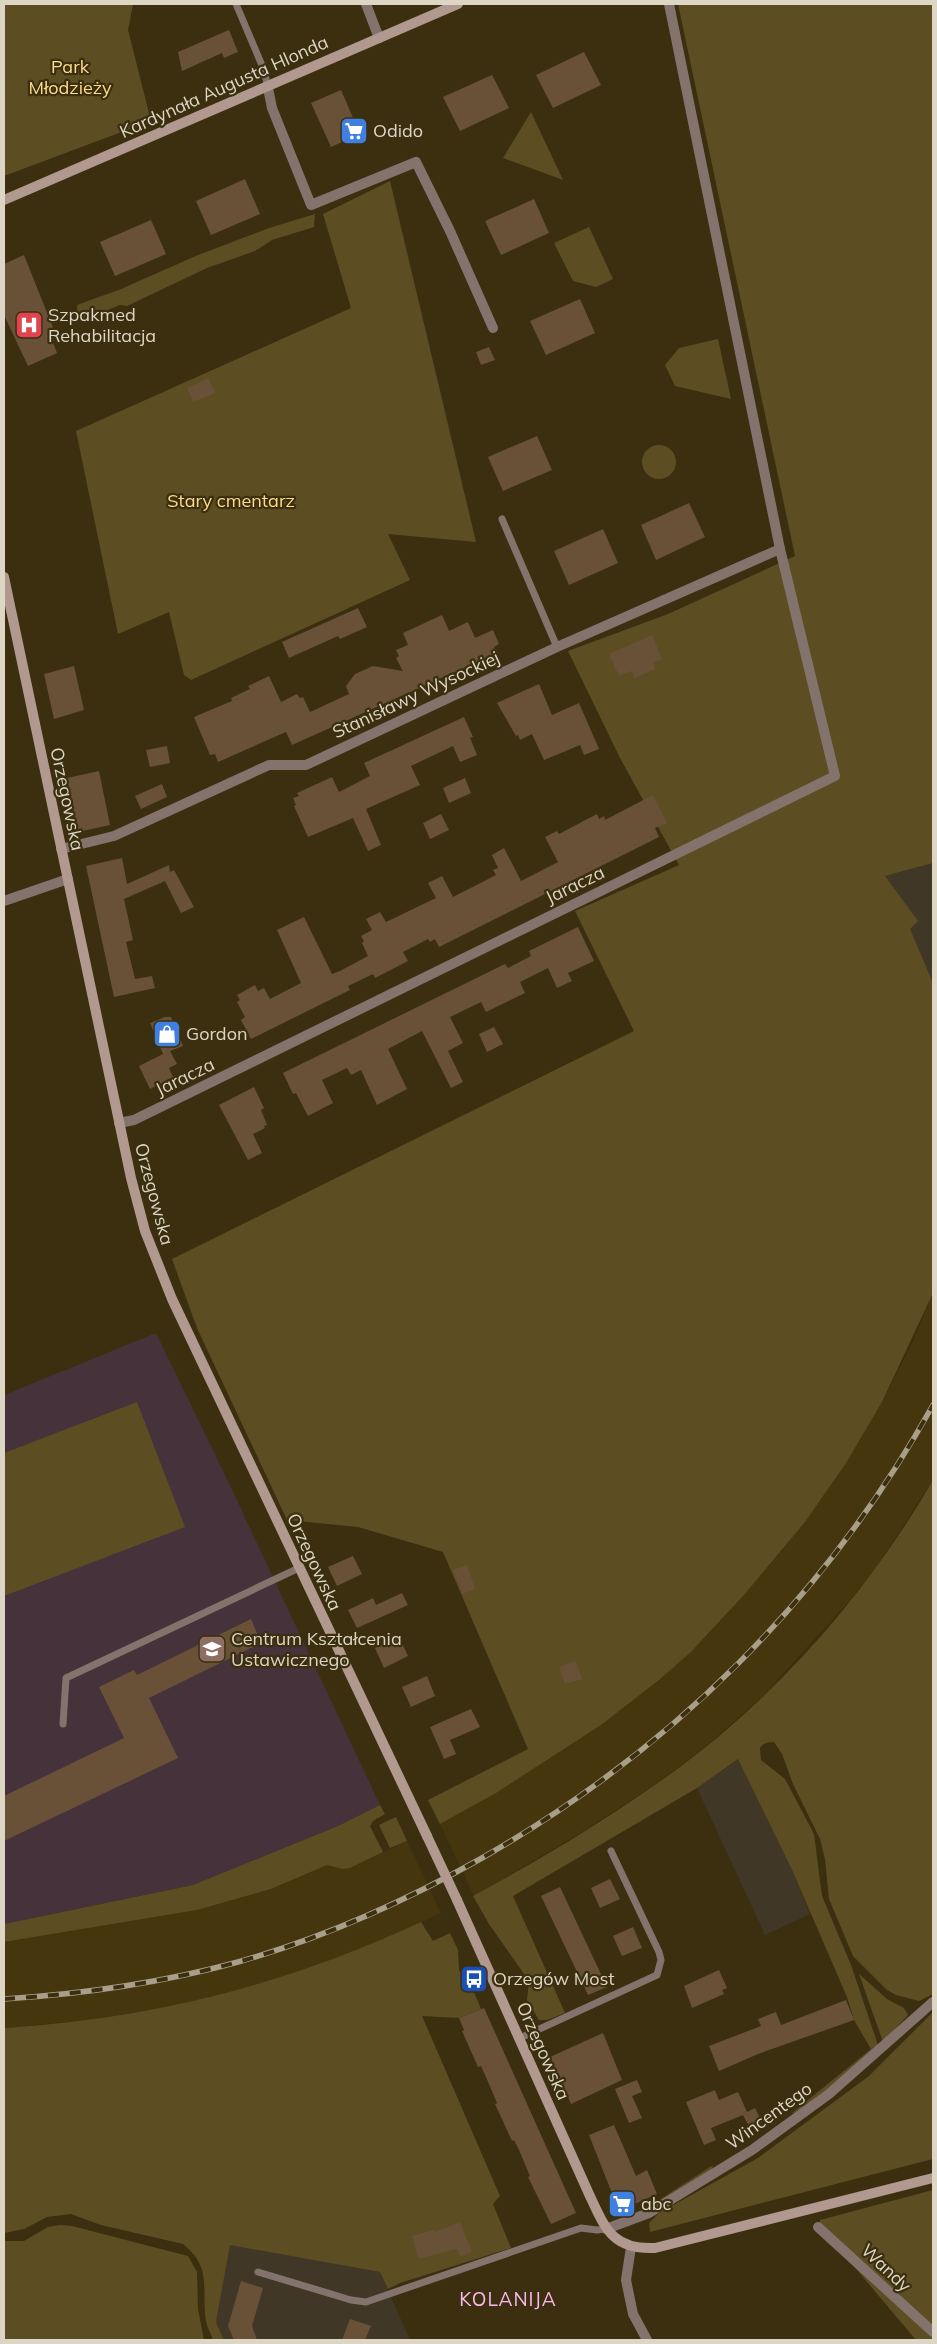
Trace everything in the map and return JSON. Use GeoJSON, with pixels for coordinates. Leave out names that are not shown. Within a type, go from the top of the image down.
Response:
{"type":"FeatureCollection","features":[{"type":"Feature","properties":{"kind":"street"},"geometry":{"type":"LineString","coordinates":[[366,4],[379,38]]}},
{"type":"Feature","properties":{"kind":"street","name":"Kardynała Augusta Hlonda"},"geometry":{"type":"LineString","coordinates":[[4,200],[268,88],[458,4]]}},
{"type":"Feature","properties":{"kind":"street"},"geometry":{"type":"LineString","coordinates":[[669,4],[780,549]]}},
{"type":"Feature","properties":{"kind":"street"},"geometry":{"type":"LineString","coordinates":[[268,88],[272,108],[311,205],[416,162],[450,230],[493,328]]}},
{"type":"Feature","properties":{"kind":"street","name":"Stanisławy Wysockiej"},"geometry":{"type":"LineString","coordinates":[[61,848],[114,836],[269,765],[306,765],[557,648],[780,549]]}},
{"type":"Feature","properties":{"kind":"street","name":"Jaracza"},"geometry":{"type":"LineString","coordinates":[[119,1122],[134,1120],[835,776],[780,549]]}},
{"type":"Feature","properties":{"kind":"street","name":"Orzegowska"},"geometry":{"type":"LineString","coordinates":[[4,577],[119,1122],[145,1231],[158,1266],[457,1900],[606,2229],[614,2238],[631,2247]]}},
{"type":"Feature","properties":{"kind":"street"},"geometry":{"type":"LineString","coordinates":[[4,901],[68,879]]}},
{"type":"Feature","properties":{"kind":"street","name":"Wincentego"},"geometry":{"type":"LineString","coordinates":[[606,2229],[650,2213],[752,2150],[829,2094],[929,2010],[933,2002]]}},
{"type":"Feature","properties":{"kind":"street"},"geometry":{"type":"LineString","coordinates":[[647,2340],[633,2314],[626,2280],[631,2247],[655,2248],[933,2178]]}},
{"type":"Feature","properties":{"kind":"street","name":"Wandy"},"geometry":{"type":"LineString","coordinates":[[818,2227],[933,2332]]}},
{"type":"Feature","properties":{"kind":"lane"},"geometry":{"type":"LineString","coordinates":[[236,4],[264,70],[268,88]]}},
{"type":"Feature","properties":{"kind":"lane"},"geometry":{"type":"LineString","coordinates":[[502,519],[557,648]]}},
{"type":"Feature","properties":{"kind":"lane"},"geometry":{"type":"LineString","coordinates":[[63,1724],[66,1678],[299,1568]]}},
{"type":"Feature","properties":{"kind":"lane"},"geometry":{"type":"LineString","coordinates":[[520,2038],[657,1975],[661,1960],[659,1952],[611,1851]]}},
{"type":"Feature","properties":{"kind":"lane"},"geometry":{"type":"LineString","coordinates":[[258,2272],[350,2300],[366,2302],[580,2228],[606,2229]]}},
{"type":"Feature","properties":{"kind":"shaded area"},"geometry":{"type":"Polygon","coordinates":[[[933,863],[933,983],[885,876],[933,863]]]}},
{"type":"Feature","properties":{"kind":"shaded area"},"geometry":{"type":"Polygon","coordinates":[[[933,1293],[933,1480],[877,1566],[852,1598],[762,1697],[698,1753],[644,1792],[582,1832],[474,1896],[440,1824],[496,1793],[601,1725],[659,1680],[691,1652],[721,1621],[785,1547],[826,1492],[882,1402],[912,1343],[933,1293]]]}},
{"type":"Feature","properties":{"kind":"shaded area"},"geometry":{"type":"Polygon","coordinates":[[[156,1333],[226,1477],[380,1805],[338,1826],[193,1885],[4,1924],[4,1395],[156,1333]]]}},
{"type":"Feature","properties":{"kind":"shaded area"},"geometry":{"type":"Polygon","coordinates":[[[738,1759],[792,1870],[810,1914],[765,1935],[697,1788],[738,1759]]]}},
{"type":"Feature","properties":{"kind":"shaded area"},"geometry":{"type":"Polygon","coordinates":[[[407,1841],[441,1913],[370,1946],[308,1970],[206,1999],[97,2019],[4,2028],[4,1942],[197,1910],[271,1889],[327,1865],[350,1868],[407,1841]]]}},
{"type":"Feature","properties":{"kind":"shaded area"},"geometry":{"type":"Polygon","coordinates":[[[230,2244],[380,2272],[410,2340],[224,2340],[216,2322],[230,2244]]]}},
{"type":"Feature","properties":{"kind":"green space","name":"Park Młodzieży"},"geometry":{"type":"Polygon","coordinates":[[[4,4],[133,4],[128,30],[151,121],[4,176],[4,4]]]}},
{"type":"Feature","properties":{"kind":"green space"},"geometry":{"type":"Polygon","coordinates":[[[678,4],[933,4],[933,863],[885,876],[918,921],[910,929],[933,983],[933,1293],[882,1402],[846,1463],[805,1522],[744,1595],[691,1652],[659,1680],[601,1725],[496,1793],[440,1824],[428,1800],[528,1749],[443,1552],[358,1527],[287,1520],[197,1328],[172,1259],[634,1031],[575,911],[679,865],[620,758],[568,651],[668,614],[795,556],[678,4]]]}},
{"type":"Feature","properties":{"kind":"green space"},"geometry":{"type":"Polygon","coordinates":[[[531,112],[563,180],[503,158],[531,112]]]}},
{"type":"Feature","properties":{"kind":"green space","name":"Stary cmentarz"},"geometry":{"type":"Polygon","coordinates":[[[390,181],[476,542],[388,534],[410,580],[191,680],[184,675],[169,612],[118,634],[76,431],[351,308],[323,214],[390,181]]]}},
{"type":"Feature","properties":{"kind":"green space"},"geometry":{"type":"Polygon","coordinates":[[[315,214],[314,227],[272,240],[255,251],[207,268],[127,306],[120,305],[78,322],[77,305],[121,289],[198,255],[269,228],[315,214]]]}},
{"type":"Feature","properties":{"kind":"green space"},"geometry":{"type":"Polygon","coordinates":[[[589,227],[613,279],[596,287],[573,281],[554,243],[589,227]]]}},
{"type":"Feature","properties":{"kind":"green space"},"geometry":{"type":"Polygon","coordinates":[[[718,339],[731,399],[675,386],[665,365],[679,348],[718,339]]]}},
{"type":"Feature","properties":{"kind":"green space"},"geometry":{"type":"Polygon","coordinates":[[[659,445],[671,450],[676,462],[671,474],[659,479],[647,474],[642,462],[647,450],[659,445]]]}},
{"type":"Feature","properties":{"kind":"green space"},"geometry":{"type":"Polygon","coordinates":[[[137,1402],[185,1527],[4,1596],[4,1453],[137,1402]]]}},
{"type":"Feature","properties":{"kind":"green space"},"geometry":{"type":"Polygon","coordinates":[[[933,1480],[933,1994],[919,2001],[896,1995],[887,1990],[853,1956],[829,1899],[825,1859],[820,1839],[793,1784],[782,1754],[774,1742],[772,1742],[764,1744],[760,1748],[761,1760],[785,1779],[814,1834],[822,1896],[851,1965],[878,2045],[821,2095],[808,2105],[792,2113],[871,2049],[854,2020],[847,1997],[792,1870],[738,1759],[697,1788],[513,1896],[565,2013],[547,2020],[539,2020],[527,2000],[529,1981],[489,1924],[473,1896],[531,1864],[616,1812],[697,1754],[732,1725],[797,1662],[857,1593],[909,1519],[933,1480]]]}},
{"type":"Feature","properties":{"kind":"green space"},"geometry":{"type":"Polygon","coordinates":[[[380,1805],[385,1814],[373,1821],[370,1826],[383,1852],[350,1868],[343,1869],[327,1865],[271,1889],[197,1910],[4,1942],[4,1924],[193,1885],[338,1826],[380,1805]]]}},
{"type":"Feature","properties":{"kind":"green space"},"geometry":{"type":"Polygon","coordinates":[[[396,1817],[407,1841],[390,1848],[379,1825],[396,1817]]]}},
{"type":"Feature","properties":{"kind":"green space"},"geometry":{"type":"Polygon","coordinates":[[[421,1922],[433,1941],[450,1933],[458,1950],[459,1970],[466,1982],[472,1987],[481,2009],[459,2018],[422,2016],[500,2196],[493,2204],[511,2248],[400,2283],[388,2289],[380,2272],[230,2245],[216,2322],[224,2340],[213,2340],[206,2321],[202,2270],[199,2262],[183,2244],[101,2225],[71,2214],[47,2217],[24,2229],[4,2233],[4,2028],[113,2016],[166,2007],[218,1995],[320,1964],[421,1922]]]}},
{"type":"Feature","properties":{"kind":"green space"},"geometry":{"type":"Polygon","coordinates":[[[859,1974],[887,1999],[904,2008],[908,2015],[883,2042],[859,1974]]]}},
{"type":"Feature","properties":{"kind":"green space"},"geometry":{"type":"Polygon","coordinates":[[[933,2012],[933,2159],[650,2232],[649,2223],[659,2213],[758,2158],[869,2076],[933,2012]]]}},
{"type":"Feature","properties":{"kind":"green space"},"geometry":{"type":"Polygon","coordinates":[[[713,2165],[711,2172],[650,2206],[713,2165]]]}},
{"type":"Feature","properties":{"kind":"green space"},"geometry":{"type":"Polygon","coordinates":[[[933,2190],[933,2340],[916,2340],[820,2226],[820,2220],[933,2190]]]}},
{"type":"Feature","properties":{"kind":"green space"},"geometry":{"type":"Polygon","coordinates":[[[72,2226],[188,2256],[197,2272],[198,2309],[204,2340],[4,2340],[4,2241],[24,2241],[48,2227],[72,2226]]]}},
{"type":"Feature","properties":{"kind":"building"},"geometry":{"type":"Polygon","coordinates":[[[229,30],[238,52],[224,58],[222,53],[182,71],[178,52],[229,30]]]}},
{"type":"Feature","properties":{"kind":"building"},"geometry":{"type":"Polygon","coordinates":[[[584,52],[601,85],[553,108],[536,75],[584,52]]]}},
{"type":"Feature","properties":{"kind":"building"},"geometry":{"type":"Polygon","coordinates":[[[492,75],[509,108],[460,131],[443,97],[492,75]]]}},
{"type":"Feature","properties":{"kind":"building"},"geometry":{"type":"Polygon","coordinates":[[[341,90],[360,134],[331,147],[311,103],[341,90]]]}},
{"type":"Feature","properties":{"kind":"building"},"geometry":{"type":"Polygon","coordinates":[[[245,179],[260,214],[211,235],[196,201],[245,179]]]}},
{"type":"Feature","properties":{"kind":"building"},"geometry":{"type":"Polygon","coordinates":[[[534,199],[549,233],[501,255],[485,221],[534,199]]]}},
{"type":"Feature","properties":{"kind":"building"},"geometry":{"type":"Polygon","coordinates":[[[151,220],[166,254],[115,276],[100,242],[151,220]]]}},
{"type":"Feature","properties":{"kind":"building"},"geometry":{"type":"Polygon","coordinates":[[[24,255],[54,330],[49,332],[57,353],[28,366],[4,315],[4,264],[24,255]]]}},
{"type":"Feature","properties":{"kind":"building"},"geometry":{"type":"Polygon","coordinates":[[[580,299],[595,333],[546,355],[530,321],[580,299]]]}},
{"type":"Feature","properties":{"kind":"building"},"geometry":{"type":"Polygon","coordinates":[[[489,347],[495,360],[481,365],[476,352],[489,347]]]}},
{"type":"Feature","properties":{"kind":"building"},"geometry":{"type":"Polygon","coordinates":[[[208,378],[215,393],[193,402],[187,388],[208,378]]]}},
{"type":"Feature","properties":{"kind":"building"},"geometry":{"type":"Polygon","coordinates":[[[537,436],[552,470],[503,491],[488,457],[537,436]]]}},
{"type":"Feature","properties":{"kind":"building"},"geometry":{"type":"Polygon","coordinates":[[[689,503],[705,537],[656,560],[641,525],[689,503]]]}},
{"type":"Feature","properties":{"kind":"building"},"geometry":{"type":"Polygon","coordinates":[[[603,529],[618,563],[569,585],[554,551],[603,529]]]}},
{"type":"Feature","properties":{"kind":"building"},"geometry":{"type":"Polygon","coordinates":[[[358,608],[367,627],[340,639],[338,636],[289,658],[282,642],[358,608]]]}},
{"type":"Feature","properties":{"kind":"building"},"geometry":{"type":"Polygon","coordinates":[[[442,615],[449,631],[468,622],[475,638],[493,630],[499,644],[494,647],[497,653],[292,745],[286,732],[218,762],[215,754],[210,755],[194,717],[232,701],[231,698],[250,689],[248,686],[269,676],[281,702],[297,694],[300,698],[303,697],[310,712],[349,694],[346,686],[355,674],[373,666],[403,671],[396,658],[399,656],[396,650],[408,645],[403,633],[442,615]]]}},
{"type":"Feature","properties":{"kind":"building"},"geometry":{"type":"Polygon","coordinates":[[[652,635],[662,659],[653,663],[655,669],[635,678],[632,671],[619,676],[609,654],[652,635]]]}},
{"type":"Feature","properties":{"kind":"building"},"geometry":{"type":"Polygon","coordinates":[[[74,666],[84,710],[54,719],[44,674],[74,666]]]}},
{"type":"Feature","properties":{"kind":"building"},"geometry":{"type":"Polygon","coordinates":[[[539,684],[552,715],[579,703],[599,749],[584,755],[580,745],[544,760],[532,734],[520,740],[518,735],[516,736],[497,703],[539,684]]]}},
{"type":"Feature","properties":{"kind":"building"},"geometry":{"type":"Polygon","coordinates":[[[464,717],[473,737],[470,738],[477,755],[460,762],[453,746],[411,766],[420,785],[366,809],[381,845],[368,851],[353,818],[308,837],[294,806],[296,805],[293,798],[299,796],[297,793],[332,777],[339,792],[370,776],[364,763],[464,717]]]}},
{"type":"Feature","properties":{"kind":"building"},"geometry":{"type":"Polygon","coordinates":[[[167,746],[170,763],[150,767],[146,750],[167,746]]]}},
{"type":"Feature","properties":{"kind":"building"},"geometry":{"type":"Polygon","coordinates":[[[99,771],[110,825],[78,832],[67,778],[99,771]]]}},
{"type":"Feature","properties":{"kind":"building"},"geometry":{"type":"Polygon","coordinates":[[[465,778],[471,793],[449,803],[443,788],[465,778]]]}},
{"type":"Feature","properties":{"kind":"building"},"geometry":{"type":"Polygon","coordinates":[[[162,784],[167,797],[141,809],[135,796],[162,784]]]}},
{"type":"Feature","properties":{"kind":"building"},"geometry":{"type":"Polygon","coordinates":[[[653,795],[667,823],[655,828],[659,837],[439,947],[435,939],[430,942],[428,939],[403,952],[408,961],[375,978],[373,974],[348,986],[350,990],[251,1039],[241,1020],[245,1017],[237,1002],[240,1000],[237,995],[255,985],[258,991],[264,988],[270,999],[301,983],[277,930],[304,917],[332,974],[368,956],[361,936],[372,930],[366,919],[380,912],[386,922],[436,898],[428,883],[442,876],[453,897],[496,875],[493,870],[498,868],[492,855],[504,848],[521,881],[558,862],[545,837],[557,831],[559,834],[597,814],[599,819],[604,816],[605,820],[653,795]]]}},
{"type":"Feature","properties":{"kind":"building"},"geometry":{"type":"Polygon","coordinates":[[[441,814],[449,830],[430,839],[423,823],[441,814]]]}},
{"type":"Feature","properties":{"kind":"building"},"geometry":{"type":"Polygon","coordinates":[[[122,858],[127,884],[169,865],[170,872],[174,870],[194,907],[181,913],[165,881],[124,899],[133,940],[126,942],[135,979],[152,976],[155,988],[114,997],[86,866],[122,858]]]}},
{"type":"Feature","properties":{"kind":"building"},"geometry":{"type":"Polygon","coordinates":[[[578,927],[594,961],[568,973],[572,981],[557,988],[548,968],[520,982],[525,993],[486,1012],[481,1002],[450,1017],[463,1043],[448,1051],[463,1082],[451,1088],[422,1031],[388,1049],[407,1089],[377,1105],[361,1070],[351,1075],[347,1068],[322,1080],[333,1103],[308,1116],[296,1093],[293,1094],[283,1073],[505,964],[508,968],[531,956],[529,951],[578,927]]]}},
{"type":"Feature","properties":{"kind":"building"},"geometry":{"type":"Polygon","coordinates":[[[165,1017],[171,1017],[183,1046],[170,1051],[177,1064],[169,1068],[173,1077],[150,1089],[139,1066],[163,1054],[150,1023],[165,1017]]]}},
{"type":"Feature","properties":{"kind":"building"},"geometry":{"type":"Polygon","coordinates":[[[494,1027],[503,1044],[487,1052],[479,1034],[494,1027]]]}},
{"type":"Feature","properties":{"kind":"building"},"geometry":{"type":"Polygon","coordinates":[[[254,1087],[264,1108],[261,1110],[267,1125],[253,1134],[262,1153],[248,1160],[219,1105],[254,1087]]]}},
{"type":"Feature","properties":{"kind":"building"},"geometry":{"type":"Polygon","coordinates":[[[353,1556],[362,1574],[337,1586],[328,1567],[353,1556]]]}},
{"type":"Feature","properties":{"kind":"building"},"geometry":{"type":"Polygon","coordinates":[[[467,1565],[475,1589],[462,1594],[453,1570],[467,1565]]]}},
{"type":"Feature","properties":{"kind":"building"},"geometry":{"type":"Polygon","coordinates":[[[402,1593],[408,1605],[357,1628],[348,1610],[373,1598],[376,1605],[402,1593]]]}},
{"type":"Feature","properties":{"kind":"building"},"geometry":{"type":"Polygon","coordinates":[[[251,1619],[261,1643],[149,1698],[178,1758],[4,1841],[4,1796],[124,1738],[99,1687],[134,1670],[137,1675],[251,1619]]]}},
{"type":"Feature","properties":{"kind":"building"},"geometry":{"type":"Polygon","coordinates":[[[399,1637],[408,1656],[384,1668],[375,1648],[399,1637]]]}},
{"type":"Feature","properties":{"kind":"building"},"geometry":{"type":"Polygon","coordinates":[[[576,1661],[582,1679],[565,1684],[559,1667],[576,1661]]]}},
{"type":"Feature","properties":{"kind":"building"},"geometry":{"type":"Polygon","coordinates":[[[427,1676],[435,1696],[411,1707],[402,1687],[427,1676]]]}},
{"type":"Feature","properties":{"kind":"building"},"geometry":{"type":"Polygon","coordinates":[[[471,1709],[480,1727],[450,1740],[456,1754],[444,1759],[430,1727],[471,1709]]]}},
{"type":"Feature","properties":{"kind":"building"},"geometry":{"type":"Polygon","coordinates":[[[610,1879],[620,1899],[600,1908],[591,1888],[610,1879]]]}},
{"type":"Feature","properties":{"kind":"building"},"geometry":{"type":"Polygon","coordinates":[[[560,1887],[607,1987],[588,1995],[541,1896],[560,1887]]]}},
{"type":"Feature","properties":{"kind":"building"},"geometry":{"type":"Polygon","coordinates":[[[633,1927],[642,1948],[622,1956],[613,1936],[633,1927]]]}},
{"type":"Feature","properties":{"kind":"building"},"geometry":{"type":"Polygon","coordinates":[[[719,1970],[727,1988],[722,1990],[724,1994],[692,2008],[684,1986],[719,1970]]]}},
{"type":"Feature","properties":{"kind":"building"},"geometry":{"type":"Polygon","coordinates":[[[846,2000],[854,2020],[758,2054],[719,2071],[709,2046],[761,2026],[758,2019],[776,2012],[781,2025],[846,2000]]]}},
{"type":"Feature","properties":{"kind":"building"},"geometry":{"type":"Polygon","coordinates":[[[484,2008],[576,2213],[551,2224],[528,2177],[530,2176],[519,2150],[514,2140],[512,2141],[495,2104],[497,2103],[481,2066],[478,2067],[462,2031],[464,2030],[459,2018],[484,2008]]]}},
{"type":"Feature","properties":{"kind":"building"},"geometry":{"type":"Polygon","coordinates":[[[603,2033],[622,2080],[571,2104],[550,2057],[603,2033]]]}},
{"type":"Feature","properties":{"kind":"building"},"geometry":{"type":"Polygon","coordinates":[[[637,2080],[642,2092],[632,2096],[642,2118],[629,2123],[615,2089],[637,2080]]]}},
{"type":"Feature","properties":{"kind":"building"},"geometry":{"type":"Polygon","coordinates":[[[715,2090],[719,2100],[738,2092],[747,2112],[755,2108],[762,2122],[750,2128],[743,2115],[711,2128],[716,2140],[704,2145],[686,2102],[715,2090]]]}},
{"type":"Feature","properties":{"kind":"building"},"geometry":{"type":"Polygon","coordinates":[[[614,2125],[636,2176],[647,2170],[657,2194],[619,2211],[589,2135],[614,2125]]]}},
{"type":"Feature","properties":{"kind":"building"},"geometry":{"type":"Polygon","coordinates":[[[460,2222],[472,2252],[460,2256],[457,2249],[418,2259],[412,2236],[434,2230],[435,2232],[460,2222]]]}},
{"type":"Feature","properties":{"kind":"building"},"geometry":{"type":"Polygon","coordinates":[[[241,2281],[263,2288],[252,2326],[257,2340],[234,2340],[228,2326],[241,2281]]]}},
{"type":"Feature","properties":{"kind":"building"},"geometry":{"type":"Polygon","coordinates":[[[350,2319],[371,2326],[365,2340],[342,2340],[350,2319]]]}},
{"type":"Feature","properties":{"kind":"railway"},"geometry":{"type":"LineString","coordinates":[[4,1999],[92,1991],[151,1982],[238,1962],[301,1942],[363,1918],[453,1874],[552,1815],[618,1768],[680,1717],[739,1663],[794,1604],[844,1541],[891,1475],[933,1405]]}},
{"type":"Feature","properties":{"kind":"place","name":"Odido"},"geometry":{"type":"Point","coordinates":[354,131]}},
{"type":"Feature","properties":{"kind":"place","name":"Szpakmed Rehabilitacja"},"geometry":{"type":"Point","coordinates":[29,325]}},
{"type":"Feature","properties":{"kind":"place","name":"Gordon"},"geometry":{"type":"Point","coordinates":[167,1034]}},
{"type":"Feature","properties":{"kind":"place","name":"Centrum Kształcenia Ustawicznego"},"geometry":{"type":"Point","coordinates":[212,1649]}},
{"type":"Feature","properties":{"kind":"place","name":"Orzegów Most"},"geometry":{"type":"Point","coordinates":[474,1979]}},
{"type":"Feature","properties":{"kind":"place","name":"abc"},"geometry":{"type":"Point","coordinates":[622,2204]}},
{"type":"Feature","properties":{"kind":"district","name":"KOLANIJA"},"geometry":{"type":"Point","coordinates":[508,2299]}}]}
